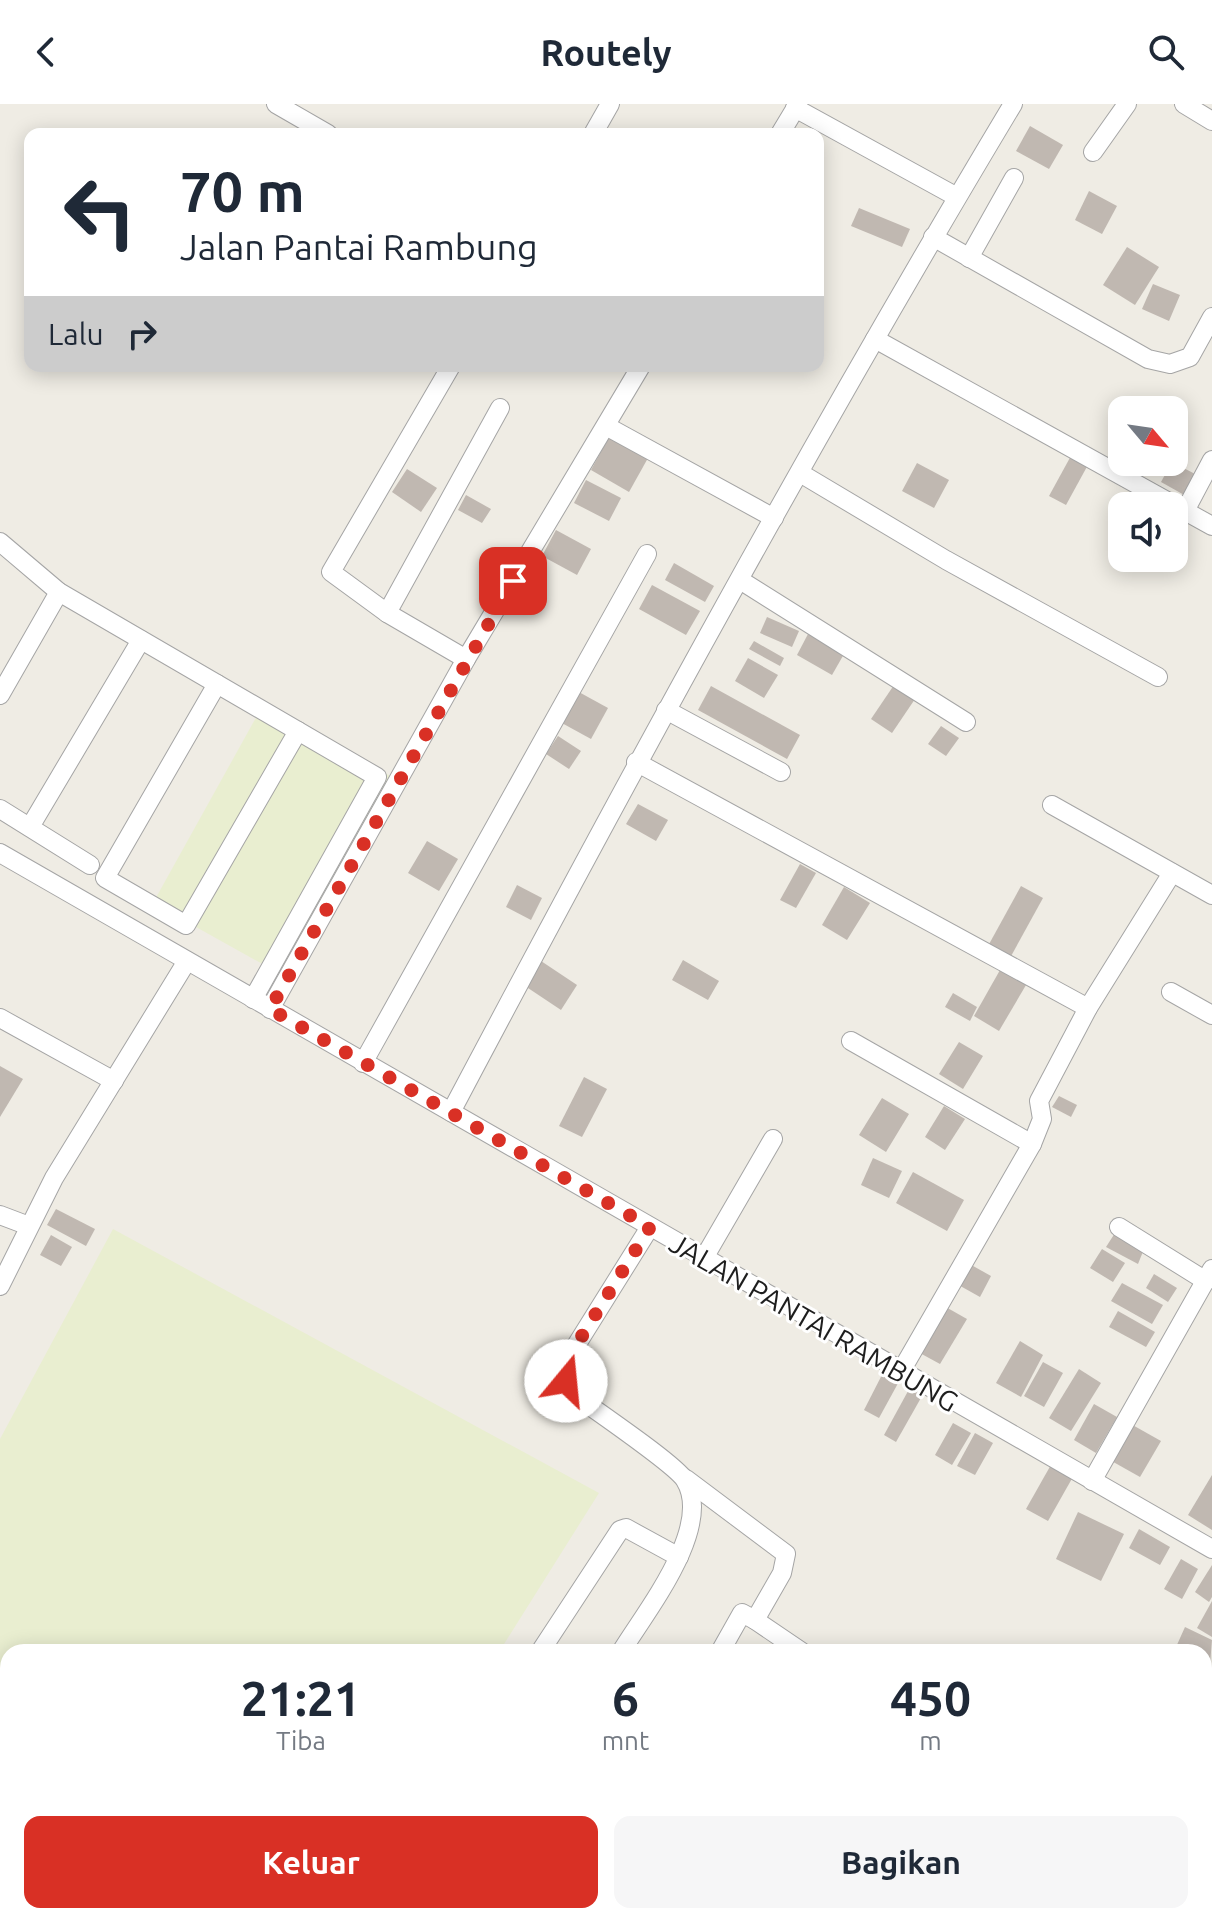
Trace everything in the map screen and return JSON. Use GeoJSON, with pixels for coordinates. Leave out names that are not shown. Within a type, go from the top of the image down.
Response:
{"type":"FeatureCollection","features":[{"type":"Feature","properties":{"kind":"street"},"geometry":{"type":"LineString","coordinates":[[276,104],[318,128]]}},
{"type":"Feature","properties":{"kind":"street"},"geometry":{"type":"LineString","coordinates":[[596,128],[610,104]]}},
{"type":"Feature","properties":{"kind":"street"},"geometry":{"type":"LineString","coordinates":[[451,1112],[636,762],[933,237],[1013,104]]}},
{"type":"Feature","properties":{"kind":"street"},"geometry":{"type":"LineString","coordinates":[[1093,152],[1127,104]]}},
{"type":"Feature","properties":{"kind":"street"},"geometry":{"type":"LineString","coordinates":[[1184,104],[1212,121]]}},
{"type":"Feature","properties":{"kind":"street"},"geometry":{"type":"LineString","coordinates":[[784,128],[797,106],[957,197]]}},
{"type":"Feature","properties":{"kind":"street"},"geometry":{"type":"LineString","coordinates":[[969,258],[1014,178]]}},
{"type":"Feature","properties":{"kind":"street"},"geometry":{"type":"LineString","coordinates":[[933,237],[1148,359],[1170,364],[1190,357],[1212,317]]}},
{"type":"Feature","properties":{"kind":"street"},"geometry":{"type":"LineString","coordinates":[[875,339],[1151,492]]}},
{"type":"Feature","properties":{"kind":"street"},"geometry":{"type":"LineString","coordinates":[[448,372],[331,572],[387,613],[466,659]]}},
{"type":"Feature","properties":{"kind":"street"},"geometry":{"type":"LineString","coordinates":[[270,1009],[466,659],[638,372]]}},
{"type":"Feature","properties":{"kind":"street"},"geometry":{"type":"LineString","coordinates":[[387,613],[500,408]]}},
{"type":"Feature","properties":{"kind":"street"},"geometry":{"type":"LineString","coordinates":[[606,426],[774,518]]}},
{"type":"Feature","properties":{"kind":"street"},"geometry":{"type":"LineString","coordinates":[[1188,505],[1212,460]]}},
{"type":"Feature","properties":{"kind":"street"},"geometry":{"type":"LineString","coordinates":[[800,473],[946,560],[1158,677]]}},
{"type":"Feature","properties":{"kind":"street"},"geometry":{"type":"LineString","coordinates":[[1188,513],[1212,526]]}},
{"type":"Feature","properties":{"kind":"street"},"geometry":{"type":"LineString","coordinates":[[0,542],[59,592],[377,777],[253,999]]}},
{"type":"Feature","properties":{"kind":"street"},"geometry":{"type":"LineString","coordinates":[[363,1063],[647,554]]}},
{"type":"Feature","properties":{"kind":"street"},"geometry":{"type":"LineString","coordinates":[[740,580],[966,722]]}},
{"type":"Feature","properties":{"kind":"street"},"geometry":{"type":"LineString","coordinates":[[0,695],[59,592]]}},
{"type":"Feature","properties":{"kind":"street"},"geometry":{"type":"LineString","coordinates":[[30,827],[141,640]]}},
{"type":"Feature","properties":{"kind":"street"},"geometry":{"type":"LineString","coordinates":[[217,684],[105,878],[186,925],[298,731]]}},
{"type":"Feature","properties":{"kind":"street"},"geometry":{"type":"LineString","coordinates":[[666,710],[781,772]]}},
{"type":"Feature","properties":{"kind":"street"},"geometry":{"type":"LineString","coordinates":[[636,762],[1088,1008]]}},
{"type":"Feature","properties":{"kind":"street"},"geometry":{"type":"LineString","coordinates":[[1052,805],[1212,895]]}},
{"type":"Feature","properties":{"kind":"street"},"geometry":{"type":"LineString","coordinates":[[0,809],[90,865]]}},
{"type":"Feature","properties":{"kind":"street","name":"JALAN PANTAI RAMBUNG"},"geometry":{"type":"LineString","coordinates":[[0,853],[900,1373],[1212,1549]]}},
{"type":"Feature","properties":{"kind":"street"},"geometry":{"type":"LineString","coordinates":[[900,1373],[1032,1144],[1042,1119],[1039,1101],[1088,1008],[1172,873]]}},
{"type":"Feature","properties":{"kind":"street"},"geometry":{"type":"LineString","coordinates":[[0,1286],[29,1226],[187,961]]}},
{"type":"Feature","properties":{"kind":"street"},"geometry":{"type":"LineString","coordinates":[[1171,992],[1212,1015]]}},
{"type":"Feature","properties":{"kind":"street"},"geometry":{"type":"LineString","coordinates":[[0,1018],[114,1081]]}},
{"type":"Feature","properties":{"kind":"street"},"geometry":{"type":"LineString","coordinates":[[851,1041],[1032,1144]]}},
{"type":"Feature","properties":{"kind":"street"},"geometry":{"type":"LineString","coordinates":[[704,1258],[773,1139]]}},
{"type":"Feature","properties":{"kind":"street"},"geometry":{"type":"LineString","coordinates":[[0,1215],[29,1226]]}},
{"type":"Feature","properties":{"kind":"street"},"geometry":{"type":"LineString","coordinates":[[650,1227],[567,1360],[566,1381],[572,1393],[786,1554],[782,1573],[755,1620]]}},
{"type":"Feature","properties":{"kind":"street"},"geometry":{"type":"LineString","coordinates":[[1092,1481],[1209,1275],[1119,1227]]}},
{"type":"Feature","properties":{"kind":"street"},"geometry":{"type":"LineString","coordinates":[[626,1644],[679,1557],[691,1528],[694,1501],[684,1477]]}},
{"type":"Feature","properties":{"kind":"street"},"geometry":{"type":"LineString","coordinates":[[545,1644],[620,1530],[626,1528],[679,1557]]}},
{"type":"Feature","properties":{"kind":"street"},"geometry":{"type":"LineString","coordinates":[[725,1644],[742,1613],[790,1644]]}},
{"type":"Feature","properties":{"kind":"green space"},"geometry":{"type":"Polygon","coordinates":[[[263,705],[392,777],[282,975],[153,903],[263,705]]]}},
{"type":"Feature","properties":{"kind":"green space"},"geometry":{"type":"Polygon","coordinates":[[[113,1229],[599,1493],[504,1644],[0,1644],[0,1439],[113,1229]]]}},
{"type":"Feature","properties":{"kind":"building"},"geometry":{"type":"Polygon","coordinates":[[[1030,126],[1063,145],[1049,169],[1016,151],[1030,126]]]}},
{"type":"Feature","properties":{"kind":"building"},"geometry":{"type":"Polygon","coordinates":[[[1089,191],[1117,206],[1102,234],[1075,220],[1089,191]]]}},
{"type":"Feature","properties":{"kind":"building"},"geometry":{"type":"Polygon","coordinates":[[[859,208],[910,229],[902,247],[851,226],[859,208]]]}},
{"type":"Feature","properties":{"kind":"building"},"geometry":{"type":"Polygon","coordinates":[[[1127,247],[1159,267],[1135,305],[1103,285],[1127,247]]]}},
{"type":"Feature","properties":{"kind":"building"},"geometry":{"type":"Polygon","coordinates":[[[1153,284],[1180,295],[1169,321],[1142,309],[1153,284]]]}},
{"type":"Feature","properties":{"kind":"building"},"geometry":{"type":"Polygon","coordinates":[[[609,437],[648,458],[629,492],[591,470],[609,437]]]}},
{"type":"Feature","properties":{"kind":"building"},"geometry":{"type":"Polygon","coordinates":[[[1072,454],[1089,463],[1066,505],[1049,496],[1072,454]]]}},
{"type":"Feature","properties":{"kind":"building"},"geometry":{"type":"Polygon","coordinates":[[[917,463],[949,480],[934,508],[902,491],[917,463]]]}},
{"type":"Feature","properties":{"kind":"building"},"geometry":{"type":"Polygon","coordinates":[[[407,469],[437,488],[421,512],[392,492],[407,469]]]}},
{"type":"Feature","properties":{"kind":"building"},"geometry":{"type":"Polygon","coordinates":[[[1188,470],[1197,475],[1188,492],[1179,492],[1161,482],[1164,476],[1188,476],[1188,470]]]}},
{"type":"Feature","properties":{"kind":"building"},"geometry":{"type":"Polygon","coordinates":[[[586,480],[621,498],[609,521],[574,503],[586,480]]]}},
{"type":"Feature","properties":{"kind":"building"},"geometry":{"type":"Polygon","coordinates":[[[466,495],[491,509],[482,523],[458,510],[466,495]]]}},
{"type":"Feature","properties":{"kind":"building"},"geometry":{"type":"Polygon","coordinates":[[[556,530],[591,549],[577,575],[542,556],[556,530]]]}},
{"type":"Feature","properties":{"kind":"building"},"geometry":{"type":"Polygon","coordinates":[[[674,563],[714,586],[705,602],[665,580],[674,563]]]}},
{"type":"Feature","properties":{"kind":"building"},"geometry":{"type":"Polygon","coordinates":[[[652,585],[700,611],[686,635],[639,609],[652,585]]]}},
{"type":"Feature","properties":{"kind":"building"},"geometry":{"type":"Polygon","coordinates":[[[767,617],[799,631],[792,647],[760,633],[767,617]]]}},
{"type":"Feature","properties":{"kind":"building"},"geometry":{"type":"Polygon","coordinates":[[[808,634],[844,654],[832,675],[797,655],[808,634]]]}},
{"type":"Feature","properties":{"kind":"building"},"geometry":{"type":"Polygon","coordinates":[[[754,641],[784,658],[780,666],[749,649],[754,641]]]}},
{"type":"Feature","properties":{"kind":"building"},"geometry":{"type":"Polygon","coordinates":[[[748,658],[778,675],[764,698],[735,681],[748,658]]]}},
{"type":"Feature","properties":{"kind":"building"},"geometry":{"type":"Polygon","coordinates":[[[894,685],[915,699],[892,733],[871,719],[894,685]]]}},
{"type":"Feature","properties":{"kind":"building"},"geometry":{"type":"Polygon","coordinates":[[[711,686],[800,735],[787,759],[698,710],[711,686]]]}},
{"type":"Feature","properties":{"kind":"building"},"geometry":{"type":"Polygon","coordinates":[[[577,691],[608,708],[591,739],[560,722],[577,691]]]}},
{"type":"Feature","properties":{"kind":"building"},"geometry":{"type":"Polygon","coordinates":[[[941,726],[959,738],[946,756],[928,744],[941,726]]]}},
{"type":"Feature","properties":{"kind":"building"},"geometry":{"type":"Polygon","coordinates":[[[558,736],[581,751],[569,769],[546,754],[558,736]]]}},
{"type":"Feature","properties":{"kind":"building"},"geometry":{"type":"Polygon","coordinates":[[[638,804],[668,820],[656,841],[626,824],[638,804]]]}},
{"type":"Feature","properties":{"kind":"building"},"geometry":{"type":"Polygon","coordinates":[[[427,841],[458,859],[439,891],[408,873],[427,841]]]}},
{"type":"Feature","properties":{"kind":"building"},"geometry":{"type":"Polygon","coordinates":[[[800,864],[816,873],[796,908],[780,900],[800,864]]]}},
{"type":"Feature","properties":{"kind":"building"},"geometry":{"type":"Polygon","coordinates":[[[517,885],[542,898],[531,920],[506,907],[517,885]]]}},
{"type":"Feature","properties":{"kind":"building"},"geometry":{"type":"Polygon","coordinates":[[[1021,886],[1043,898],[1010,958],[988,946],[1021,886]]]}},
{"type":"Feature","properties":{"kind":"building"},"geometry":{"type":"Polygon","coordinates":[[[844,887],[870,903],[847,940],[822,925],[844,887]]]}},
{"type":"Feature","properties":{"kind":"building"},"geometry":{"type":"Polygon","coordinates":[[[683,960],[719,981],[708,1000],[672,980],[683,960]]]}},
{"type":"Feature","properties":{"kind":"building"},"geometry":{"type":"Polygon","coordinates":[[[541,961],[577,985],[561,1010],[525,986],[541,961]]]}},
{"type":"Feature","properties":{"kind":"building"},"geometry":{"type":"Polygon","coordinates":[[[1000,970],[1026,985],[999,1031],[974,1016],[1000,970]]]}},
{"type":"Feature","properties":{"kind":"building"},"geometry":{"type":"Polygon","coordinates":[[[953,993],[977,1007],[970,1021],[945,1007],[953,993]]]}},
{"type":"Feature","properties":{"kind":"building"},"geometry":{"type":"Polygon","coordinates":[[[959,1042],[983,1056],[963,1089],[939,1074],[959,1042]]]}},
{"type":"Feature","properties":{"kind":"building"},"geometry":{"type":"Polygon","coordinates":[[[0,1066],[23,1079],[0,1117],[0,1066]]]}},
{"type":"Feature","properties":{"kind":"building"},"geometry":{"type":"Polygon","coordinates":[[[584,1077],[607,1089],[582,1137],[559,1126],[584,1077]]]}},
{"type":"Feature","properties":{"kind":"building"},"geometry":{"type":"Polygon","coordinates":[[[1059,1096],[1077,1105],[1071,1117],[1052,1107],[1059,1096]]]}},
{"type":"Feature","properties":{"kind":"building"},"geometry":{"type":"Polygon","coordinates":[[[882,1098],[909,1114],[886,1152],[859,1135],[882,1098]]]}},
{"type":"Feature","properties":{"kind":"building"},"geometry":{"type":"Polygon","coordinates":[[[944,1106],[965,1119],[945,1150],[925,1137],[944,1106]]]}},
{"type":"Feature","properties":{"kind":"building"},"geometry":{"type":"Polygon","coordinates":[[[873,1158],[902,1171],[889,1198],[861,1185],[873,1158]]]}},
{"type":"Feature","properties":{"kind":"building"},"geometry":{"type":"Polygon","coordinates":[[[913,1172],[964,1200],[947,1231],[896,1203],[913,1172]]]}},
{"type":"Feature","properties":{"kind":"building"},"geometry":{"type":"Polygon","coordinates":[[[56,1209],[95,1229],[86,1246],[47,1225],[56,1209]]]}},
{"type":"Feature","properties":{"kind":"building"},"geometry":{"type":"Polygon","coordinates":[[[1115,1233],[1144,1249],[1138,1264],[1106,1247],[1115,1233]]]}},
{"type":"Feature","properties":{"kind":"building"},"geometry":{"type":"Polygon","coordinates":[[[51,1235],[72,1247],[61,1266],[40,1255],[51,1235]]]}},
{"type":"Feature","properties":{"kind":"building"},"geometry":{"type":"Polygon","coordinates":[[[1102,1249],[1125,1263],[1113,1282],[1090,1268],[1102,1249]]]}},
{"type":"Feature","properties":{"kind":"building"},"geometry":{"type":"Polygon","coordinates":[[[966,1262],[991,1276],[980,1297],[955,1283],[966,1262]]]}},
{"type":"Feature","properties":{"kind":"building"},"geometry":{"type":"Polygon","coordinates":[[[1154,1274],[1177,1288],[1168,1302],[1146,1288],[1154,1274]]]}},
{"type":"Feature","properties":{"kind":"building"},"geometry":{"type":"Polygon","coordinates":[[[1122,1283],[1163,1305],[1152,1324],[1111,1301],[1122,1283]]]}},
{"type":"Feature","properties":{"kind":"building"},"geometry":{"type":"Polygon","coordinates":[[[944,1306],[967,1319],[940,1364],[918,1352],[944,1306]]]}},
{"type":"Feature","properties":{"kind":"building"},"geometry":{"type":"Polygon","coordinates":[[[1118,1311],[1155,1332],[1146,1347],[1109,1327],[1118,1311]]]}},
{"type":"Feature","properties":{"kind":"building"},"geometry":{"type":"Polygon","coordinates":[[[1020,1341],[1043,1355],[1021,1397],[996,1383],[1020,1341]]]}},
{"type":"Feature","properties":{"kind":"building"},"geometry":{"type":"Polygon","coordinates":[[[1043,1362],[1063,1373],[1044,1407],[1024,1396],[1043,1362]]]}},
{"type":"Feature","properties":{"kind":"building"},"geometry":{"type":"Polygon","coordinates":[[[886,1367],[902,1376],[879,1418],[864,1410],[886,1367]]]}},
{"type":"Feature","properties":{"kind":"building"},"geometry":{"type":"Polygon","coordinates":[[[1079,1369],[1101,1383],[1071,1431],[1049,1418],[1079,1369]]]}},
{"type":"Feature","properties":{"kind":"building"},"geometry":{"type":"Polygon","coordinates":[[[913,1382],[926,1389],[896,1442],[884,1435],[913,1382]]]}},
{"type":"Feature","properties":{"kind":"building"},"geometry":{"type":"Polygon","coordinates":[[[1094,1404],[1117,1417],[1096,1453],[1074,1440],[1094,1404]]]}},
{"type":"Feature","properties":{"kind":"building"},"geometry":{"type":"Polygon","coordinates":[[[953,1423],[971,1433],[952,1465],[935,1455],[953,1423]]]}},
{"type":"Feature","properties":{"kind":"building"},"geometry":{"type":"Polygon","coordinates":[[[1129,1423],[1161,1441],[1140,1477],[1108,1459],[1129,1423]]]}},
{"type":"Feature","properties":{"kind":"building"},"geometry":{"type":"Polygon","coordinates":[[[975,1433],[993,1443],[975,1475],[957,1466],[975,1433]]]}},
{"type":"Feature","properties":{"kind":"building"},"geometry":{"type":"Polygon","coordinates":[[[1052,1463],[1074,1475],[1048,1521],[1026,1509],[1052,1463]]]}},
{"type":"Feature","properties":{"kind":"building"},"geometry":{"type":"Polygon","coordinates":[[[1212,1475],[1212,1530],[1188,1515],[1212,1475]]]}},
{"type":"Feature","properties":{"kind":"building"},"geometry":{"type":"Polygon","coordinates":[[[1078,1512],[1124,1534],[1101,1581],[1056,1559],[1078,1512]]]}},
{"type":"Feature","properties":{"kind":"building"},"geometry":{"type":"Polygon","coordinates":[[[1139,1529],[1170,1547],[1160,1565],[1129,1548],[1139,1529]]]}},
{"type":"Feature","properties":{"kind":"building"},"geometry":{"type":"Polygon","coordinates":[[[1181,1559],[1198,1569],[1182,1599],[1164,1589],[1181,1559]]]}},
{"type":"Feature","properties":{"kind":"building"},"geometry":{"type":"Polygon","coordinates":[[[1212,1565],[1212,1597],[1209,1602],[1195,1592],[1212,1565]]]}},
{"type":"Feature","properties":{"kind":"building"},"geometry":{"type":"Polygon","coordinates":[[[1212,1601],[1212,1637],[1197,1628],[1212,1601]]]}},
{"type":"Feature","properties":{"kind":"building"},"geometry":{"type":"Polygon","coordinates":[[[1185,1627],[1212,1640],[1212,1644],[1177,1644],[1185,1627]]]}},
{"type":"Feature","properties":{"kind":"route"},"geometry":{"type":"LineString","coordinates":[[513,581],[270,1009],[650,1227],[567,1360],[566,1381]]}}]}
